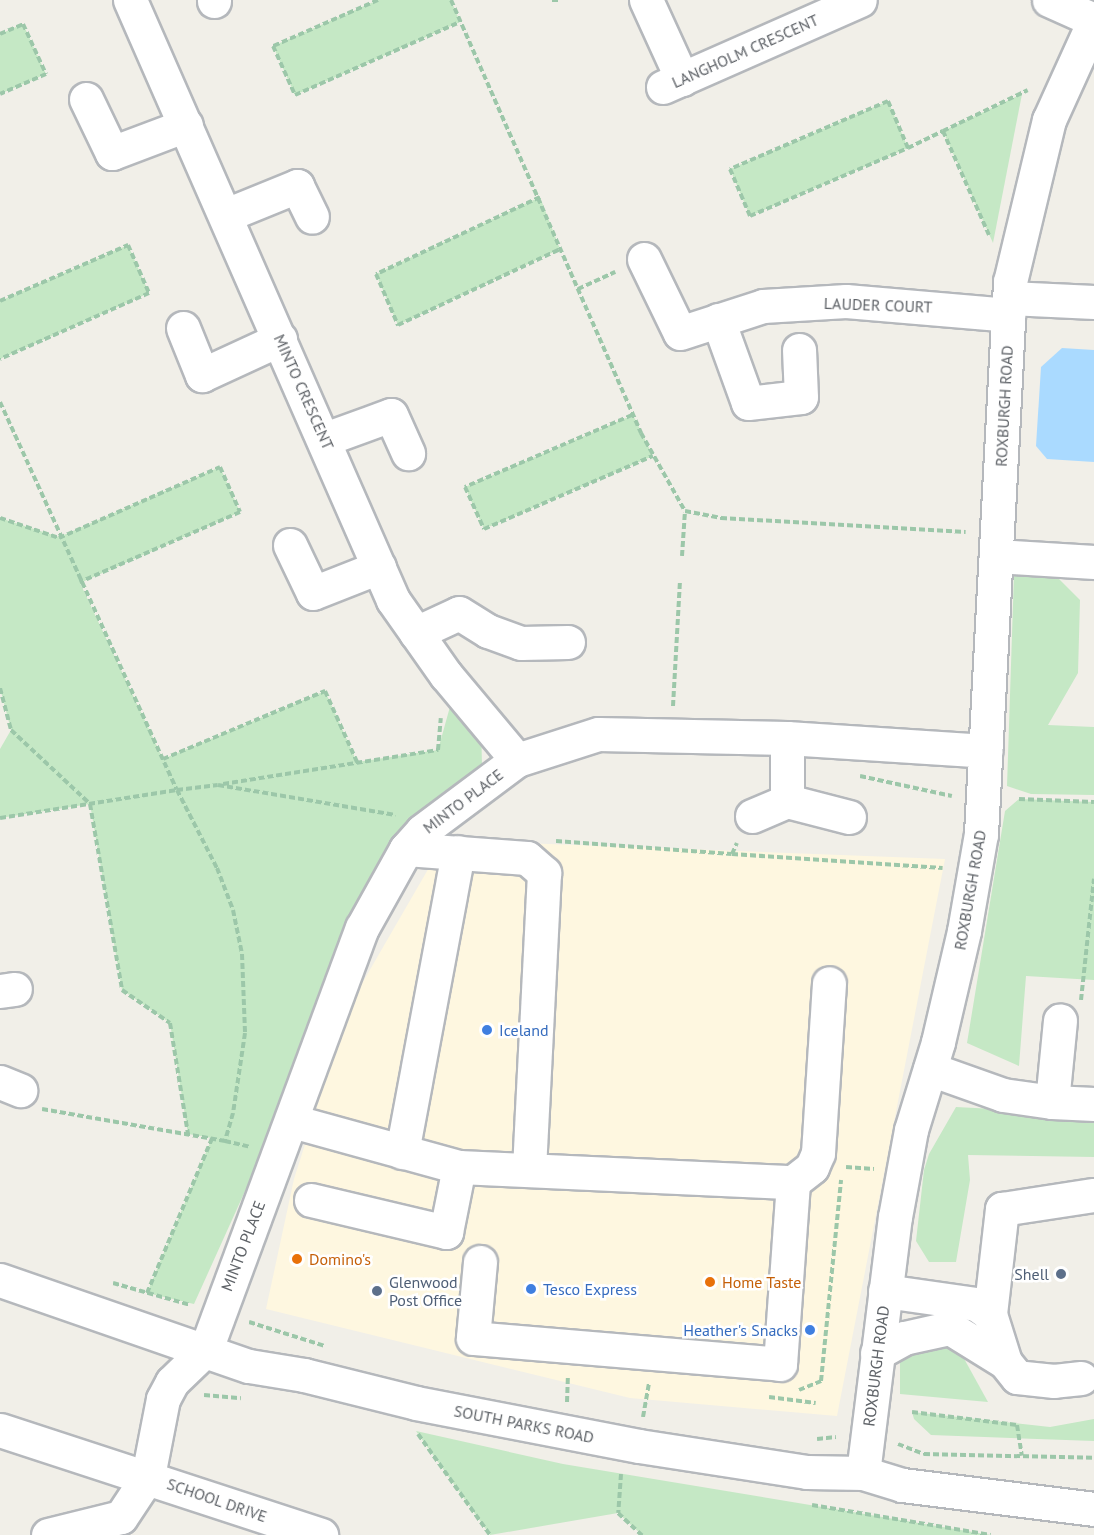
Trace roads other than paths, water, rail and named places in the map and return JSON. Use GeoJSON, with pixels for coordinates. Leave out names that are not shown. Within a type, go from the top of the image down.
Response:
{"type":"FeatureCollection","features":[{"type":"Feature","properties":{"kind":"street","name":"MINTO CRESCENT"},"geometry":{"type":"LineString","coordinates":[[130,0],[325,439],[393,600],[446,675],[518,760]]}},
{"type":"Feature","properties":{"kind":"street","name":"LANGHOLM CRESCENT"},"geometry":{"type":"LineString","coordinates":[[646,0],[673,83],[860,0]]}},
{"type":"Feature","properties":{"kind":"street"},"geometry":{"type":"LineString","coordinates":[[1048,0],[1093,26]]}},
{"type":"Feature","properties":{"kind":"street","name":"ROXBURGH ROAD"},"geometry":{"type":"LineString","coordinates":[[862,1473],[885,1291],[904,1170],[964,931],[975,870],[986,751],[1009,298],[1049,120],[1093,26]]}},
{"type":"Feature","properties":{"kind":"street"},"geometry":{"type":"LineString","coordinates":[[86,99],[112,153],[186,124]]}},
{"type":"Feature","properties":{"kind":"street"},"geometry":{"type":"LineString","coordinates":[[226,215],[297,186],[312,217]]}},
{"type":"Feature","properties":{"kind":"street","name":"LAUDER COURT"},"geometry":{"type":"LineString","coordinates":[[644,259],[680,333],[763,306],[846,301],[1009,298]]}},
{"type":"Feature","properties":{"kind":"street"},"geometry":{"type":"LineString","coordinates":[[1009,298],[1094,302]]}},
{"type":"Feature","properties":{"kind":"street"},"geometry":{"type":"LineString","coordinates":[[718,320],[748,403],[801,397],[798,350]]}},
{"type":"Feature","properties":{"kind":"street"},"geometry":{"type":"LineString","coordinates":[[183,328],[202,375],[280,339]]}},
{"type":"Feature","properties":{"kind":"street"},"geometry":{"type":"LineString","coordinates":[[325,439],[391,415],[408,453]]}},
{"type":"Feature","properties":{"kind":"street"},"geometry":{"type":"LineString","coordinates":[[290,545],[313,593],[380,567]]}},
{"type":"Feature","properties":{"kind":"street"},"geometry":{"type":"LineString","coordinates":[[996,556],[1094,562]]}},
{"type":"Feature","properties":{"kind":"street"},"geometry":{"type":"LineString","coordinates":[[416,633],[459,613],[488,631],[521,643],[568,642]]}},
{"type":"Feature","properties":{"kind":"street","name":"MINTO PLACE"},"geometry":{"type":"LineString","coordinates":[[206,1348],[217,1313],[280,1154],[363,928],[406,849],[433,822],[518,760],[598,734],[787,738],[986,751]]}},
{"type":"Feature","properties":{"kind":"street"},"geometry":{"type":"LineString","coordinates":[[787,738],[788,801]]}},
{"type":"Feature","properties":{"kind":"street"},"geometry":{"type":"LineString","coordinates":[[752,816],[788,801],[849,817]]}},
{"type":"Feature","properties":{"kind":"street"},"geometry":{"type":"LineString","coordinates":[[406,849],[527,858],[544,873],[529,1169]]}},
{"type":"Feature","properties":{"kind":"street"},"geometry":{"type":"LineString","coordinates":[[402,1152],[458,852]]}},
{"type":"Feature","properties":{"kind":"street"},"geometry":{"type":"LineString","coordinates":[[292,1121],[459,1167],[793,1182],[812,1167],[818,1153],[829,983]]}},
{"type":"Feature","properties":{"kind":"street"},"geometry":{"type":"LineString","coordinates":[[1052,1102],[1060,1020]]}},
{"type":"Feature","properties":{"kind":"street"},"geometry":{"type":"LineString","coordinates":[[930,1069],[1004,1095],[1052,1102],[1094,1104]]}},
{"type":"Feature","properties":{"kind":"street"},"geometry":{"type":"LineString","coordinates":[[311,1200],[446,1232],[459,1167]]}},
{"type":"Feature","properties":{"kind":"street"},"geometry":{"type":"LineString","coordinates":[[480,1262],[473,1338],[780,1364],[793,1182]]}},
{"type":"Feature","properties":{"kind":"street"},"geometry":{"type":"LineString","coordinates":[[1005,1362],[990,1314],[1002,1209],[1017,1204],[1094,1195]]}},
{"type":"Feature","properties":{"kind":"street","name":"SOUTH PARKS ROAD"},"geometry":{"type":"LineString","coordinates":[[0,1280],[174,1343],[206,1348],[249,1366],[304,1375],[530,1426],[807,1472],[862,1473],[902,1485],[1084,1503]]}},
{"type":"Feature","properties":{"kind":"street"},"geometry":{"type":"LineString","coordinates":[[885,1291],[976,1304],[990,1314]]}},
{"type":"Feature","properties":{"kind":"street"},"geometry":{"type":"LineString","coordinates":[[877,1353],[904,1338],[950,1328],[1005,1362],[1017,1377],[1054,1381],[1082,1378]]}},
{"type":"Feature","properties":{"kind":"street","name":"SCHOOL DRIVE"},"geometry":{"type":"LineString","coordinates":[[48,1535],[121,1517],[148,1476],[163,1399],[172,1382],[206,1348]]}},
{"type":"Feature","properties":{"kind":"street","name":"SCHOOL DRIVE"},"geometry":{"type":"LineString","coordinates":[[0,1430],[148,1476],[321,1535]]}},
{"type":"Feature","properties":{"kind":"water"},"geometry":{"type":"Polygon","coordinates":[[[1062,348],[1094,350],[1094,462],[1047,459],[1036,446],[1041,367],[1062,348]]]}},
{"type":"Feature","properties":{"kind":"place","name":"Iceland"},"geometry":{"type":"Point","coordinates":[487,1030]}},
{"type":"Feature","properties":{"kind":"place","name":"Domino's"},"geometry":{"type":"Point","coordinates":[297,1259]}},
{"type":"Feature","properties":{"kind":"place","name":"Shell"},"geometry":{"type":"Point","coordinates":[1061,1274]}},
{"type":"Feature","properties":{"kind":"place","name":"Home Taste"},"geometry":{"type":"Point","coordinates":[710,1282]}},
{"type":"Feature","properties":{"kind":"place","name":"Tesco Express"},"geometry":{"type":"Point","coordinates":[531,1289]}},
{"type":"Feature","properties":{"kind":"place","name":"Glenwood Post Office"},"geometry":{"type":"Point","coordinates":[377,1291]}},
{"type":"Feature","properties":{"kind":"place","name":"Heather's Snacks"},"geometry":{"type":"Point","coordinates":[810,1330]}}]}
